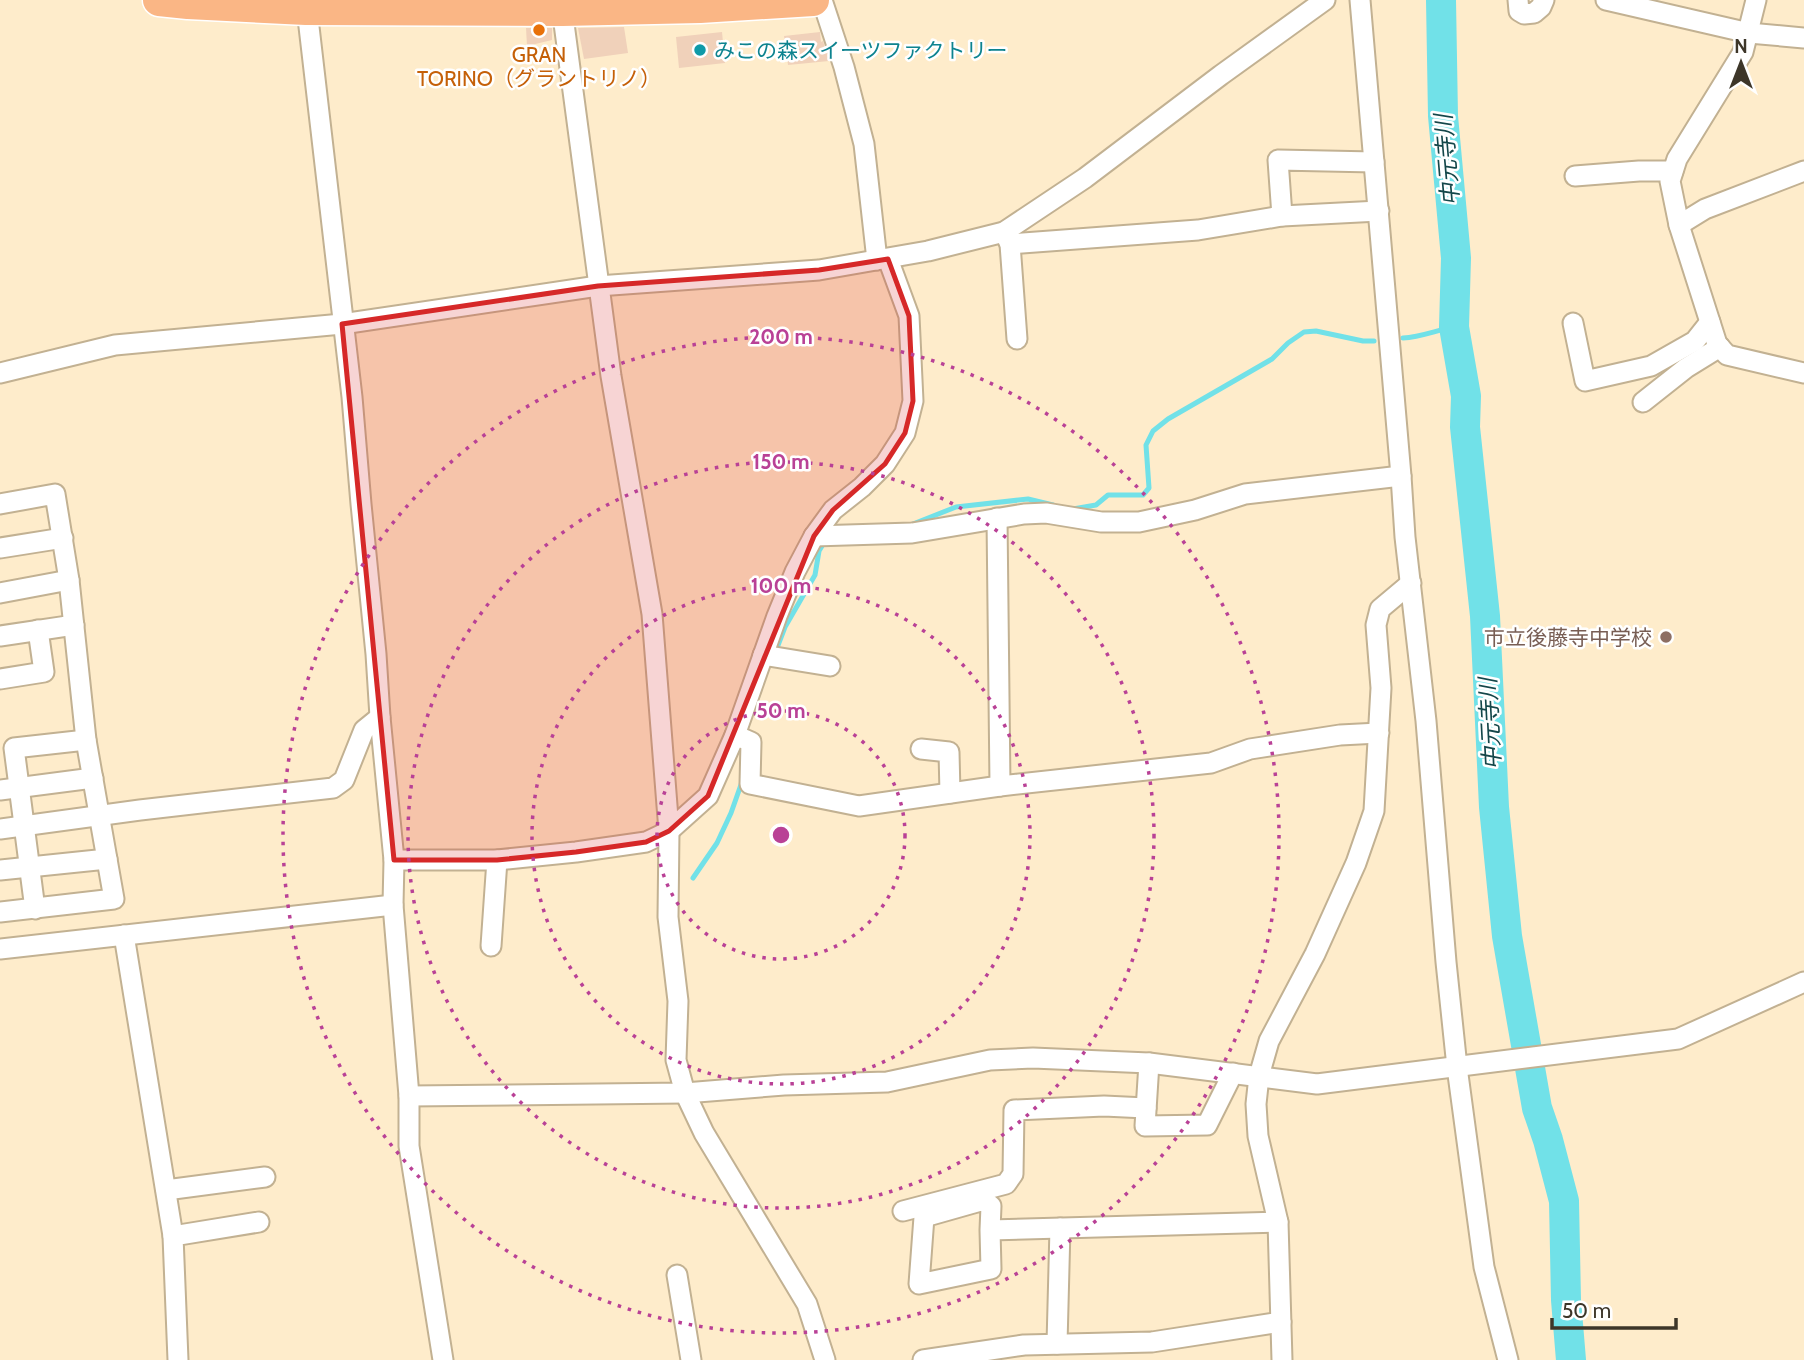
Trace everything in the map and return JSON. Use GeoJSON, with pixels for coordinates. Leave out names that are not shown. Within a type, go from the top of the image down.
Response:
{"type":"FeatureCollection","features":[{"type":"Feature","properties":{"kind":"main road"},"geometry":{"type":"LineString","coordinates":[[159,0],[187,3],[700,7],[813,0]]}},
{"type":"Feature","properties":{"kind":"street"},"geometry":{"type":"LineString","coordinates":[[394,860],[497,860],[576,852],[646,842],[669,831],[708,796],[735,735],[777,615],[814,536],[833,509],[862,487],[885,464],[905,433],[913,401],[909,316],[882,260],[864,144],[844,67],[822,0]]}},
{"type":"Feature","properties":{"kind":"street"},"geometry":{"type":"LineString","coordinates":[[1007,238],[1220,75],[1325,0]]}},
{"type":"Feature","properties":{"kind":"street"},"geometry":{"type":"LineString","coordinates":[[1360,0],[1405,537],[1426,721],[1445,949],[1466,1066],[1484,1267],[1508,1360]]}},
{"type":"Feature","properties":{"kind":"street"},"geometry":{"type":"LineString","coordinates":[[1518,0],[1519,11],[1524,14],[1534,13],[1541,8],[1544,0]]}},
{"type":"Feature","properties":{"kind":"street"},"geometry":{"type":"LineString","coordinates":[[1606,0],[1749,33],[1804,38]]}},
{"type":"Feature","properties":{"kind":"street"},"geometry":{"type":"LineString","coordinates":[[1756,0],[1743,52],[1676,159],[1670,181],[1679,225],[1717,344],[1727,355],[1804,373]]}},
{"type":"Feature","properties":{"kind":"street"},"geometry":{"type":"LineString","coordinates":[[306,4],[352,397],[376,654],[394,860],[393,905],[410,1096],[409,1146],[443,1360]]}},
{"type":"Feature","properties":{"kind":"street"},"geometry":{"type":"LineString","coordinates":[[561,5],[598,286],[652,614],[669,831],[668,917],[678,1001],[676,1060],[685,1093],[705,1133],[807,1304],[825,1360]]}},
{"type":"Feature","properties":{"kind":"street"},"geometry":{"type":"LineString","coordinates":[[1282,216],[1278,160],[1374,162]]}},
{"type":"Feature","properties":{"kind":"street"},"geometry":{"type":"LineString","coordinates":[[1575,176],[1673,171]]}},
{"type":"Feature","properties":{"kind":"street"},"geometry":{"type":"LineString","coordinates":[[1679,225],[1705,209],[1804,171]]}},
{"type":"Feature","properties":{"kind":"street"},"geometry":{"type":"LineString","coordinates":[[0,373],[116,345],[342,324],[598,286],[819,270],[1007,238],[1198,230],[1282,216],[1379,211]]}},
{"type":"Feature","properties":{"kind":"street"},"geometry":{"type":"LineString","coordinates":[[1007,238],[1017,339]]}},
{"type":"Feature","properties":{"kind":"street"},"geometry":{"type":"LineString","coordinates":[[1573,323],[1585,381],[1651,366],[1695,341],[1710,322]]}},
{"type":"Feature","properties":{"kind":"street"},"geometry":{"type":"LineString","coordinates":[[1643,402],[1686,368],[1720,346]]}},
{"type":"Feature","properties":{"kind":"street"},"geometry":{"type":"LineString","coordinates":[[814,536],[912,533],[997,518],[1046,513],[1101,523],[1139,523],[1195,510],[1245,494],[1401,476]]}},
{"type":"Feature","properties":{"kind":"street"},"geometry":{"type":"LineString","coordinates":[[0,504],[55,494],[69,580],[86,740],[114,899],[0,912]]}},
{"type":"Feature","properties":{"kind":"street"},"geometry":{"type":"LineString","coordinates":[[997,518],[1000,786]]}},
{"type":"Feature","properties":{"kind":"street"},"geometry":{"type":"LineString","coordinates":[[0,548],[62,538]]}},
{"type":"Feature","properties":{"kind":"street"},"geometry":{"type":"LineString","coordinates":[[0,593],[69,580]]}},
{"type":"Feature","properties":{"kind":"street"},"geometry":{"type":"LineString","coordinates":[[1282,1360],[1278,1222],[1258,1136],[1256,1104],[1259,1076],[1269,1041],[1315,954],[1356,863],[1374,811],[1381,688],[1376,625],[1380,609],[1411,583]]}},
{"type":"Feature","properties":{"kind":"street"},"geometry":{"type":"LineString","coordinates":[[0,636],[74,625]]}},
{"type":"Feature","properties":{"kind":"street"},"geometry":{"type":"LineString","coordinates":[[0,679],[44,672],[38,631]]}},
{"type":"Feature","properties":{"kind":"street"},"geometry":{"type":"LineString","coordinates":[[763,655],[830,666]]}},
{"type":"Feature","properties":{"kind":"street"},"geometry":{"type":"LineString","coordinates":[[0,830],[332,788],[344,780],[365,730],[380,717]]}},
{"type":"Feature","properties":{"kind":"street"},"geometry":{"type":"LineString","coordinates":[[735,735],[751,742],[750,784],[859,806],[1000,786],[1211,763],[1250,749],[1340,735],[1379,733]]}},
{"type":"Feature","properties":{"kind":"street"},"geometry":{"type":"LineString","coordinates":[[35,909],[24,826],[9,789],[13,748],[86,740]]}},
{"type":"Feature","properties":{"kind":"street"},"geometry":{"type":"LineString","coordinates":[[921,749],[949,752],[950,793]]}},
{"type":"Feature","properties":{"kind":"street"},"geometry":{"type":"LineString","coordinates":[[9,789],[93,778]]}},
{"type":"Feature","properties":{"kind":"street"},"geometry":{"type":"LineString","coordinates":[[0,870],[107,859]]}},
{"type":"Feature","properties":{"kind":"street"},"geometry":{"type":"LineString","coordinates":[[491,946],[497,860]]}},
{"type":"Feature","properties":{"kind":"street"},"geometry":{"type":"LineString","coordinates":[[0,949],[393,905]]}},
{"type":"Feature","properties":{"kind":"street"},"geometry":{"type":"LineString","coordinates":[[124,935],[173,1236],[178,1360]]}},
{"type":"Feature","properties":{"kind":"street"},"geometry":{"type":"LineString","coordinates":[[410,1096],[685,1093],[784,1085],[887,1082],[990,1060],[1033,1058],[1149,1063],[1317,1084],[1678,1039],[1802,990]]}},
{"type":"Feature","properties":{"kind":"street"},"geometry":{"type":"LineString","coordinates":[[1149,1063],[1145,1126],[1207,1125],[1233,1073]]}},
{"type":"Feature","properties":{"kind":"street"},"geometry":{"type":"LineString","coordinates":[[903,1211],[1006,1184],[1013,1174],[1014,1110],[1104,1106],[1146,1108]]}},
{"type":"Feature","properties":{"kind":"street"},"geometry":{"type":"LineString","coordinates":[[166,1191],[265,1177]]}},
{"type":"Feature","properties":{"kind":"street"},"geometry":{"type":"LineString","coordinates":[[984,1200],[991,1206],[990,1230],[991,1269],[919,1284],[924,1217],[984,1200]]}},
{"type":"Feature","properties":{"kind":"street"},"geometry":{"type":"LineString","coordinates":[[990,1230],[1278,1222]]}},
{"type":"Feature","properties":{"kind":"street"},"geometry":{"type":"LineString","coordinates":[[173,1236],[259,1223]]}},
{"type":"Feature","properties":{"kind":"street"},"geometry":{"type":"LineString","coordinates":[[1057,1344],[1060,1228]]}},
{"type":"Feature","properties":{"kind":"street"},"geometry":{"type":"LineString","coordinates":[[677,1275],[691,1360]]}},
{"type":"Feature","properties":{"kind":"street"},"geometry":{"type":"LineString","coordinates":[[923,1360],[1024,1345],[1152,1342],[1281,1322]]}},
{"type":"Feature","properties":{"kind":"highlighted area"},"geometry":{"type":"Polygon","coordinates":[[[888,259],[909,316],[913,401],[905,433],[885,464],[833,510],[814,536],[708,796],[669,831],[646,842],[576,852],[497,860],[394,860],[342,324],[598,286],[819,270],[888,259]]]}},
{"type":"Feature","properties":{"kind":"building"},"geometry":{"type":"Polygon","coordinates":[[[624,27],[628,53],[584,59],[578,28],[624,27]]]}},
{"type":"Feature","properties":{"kind":"building","name":"GRAN TORINO（グラントリノ）"},"geometry":{"type":"Polygon","coordinates":[[[526,28],[552,28],[552,40],[527,46],[526,28]]]}},
{"type":"Feature","properties":{"kind":"building","name":"みこの森スイーツファクトリー"},"geometry":{"type":"Polygon","coordinates":[[[722,32],[725,63],[679,68],[676,37],[722,32]]]}},
{"type":"Feature","properties":{"kind":"building"},"geometry":{"type":"Polygon","coordinates":[[[820,32],[829,61],[788,65],[784,36],[820,32]]]}},
{"type":"Feature","properties":{"kind":"waterway","name":"中元寺川"},"geometry":{"type":"LineString","coordinates":[[1441,0],[1443,116],[1456,258],[1454,327],[1466,396],[1465,427],[1485,616],[1494,807],[1507,936],[1537,1108],[1564,1201],[1566,1300],[1571,1360]]}},
{"type":"Feature","properties":{"kind":"waterway"},"geometry":{"type":"LineString","coordinates":[[1403,338],[1454,327]]}},
{"type":"Feature","properties":{"kind":"waterway"},"geometry":{"type":"LineString","coordinates":[[1073,509],[1096,505],[1108,495],[1143,495],[1149,488],[1146,445],[1153,431],[1168,419],[1272,359],[1304,332],[1316,331],[1374,341]]}},
{"type":"Feature","properties":{"kind":"waterway"},"geometry":{"type":"LineString","coordinates":[[913,524],[956,507],[1028,499],[1053,505]]}},
{"type":"Feature","properties":{"kind":"waterway"},"geometry":{"type":"LineString","coordinates":[[775,653],[785,627],[815,575],[819,551],[825,541]]}},
{"type":"Feature","properties":{"kind":"waterway"},"geometry":{"type":"LineString","coordinates":[[693,878],[717,843],[743,779]]}},
{"type":"Feature","properties":{"kind":"place","name":"GRAN TORINO（グラントリノ）"},"geometry":{"type":"Point","coordinates":[539,30]}},
{"type":"Feature","properties":{"kind":"place","name":"みこの森スイーツファクトリー"},"geometry":{"type":"Point","coordinates":[700,50]}},
{"type":"Feature","properties":{"kind":"place","name":"市立後藤寺中学校"},"geometry":{"type":"Point","coordinates":[1666,637]}}]}
